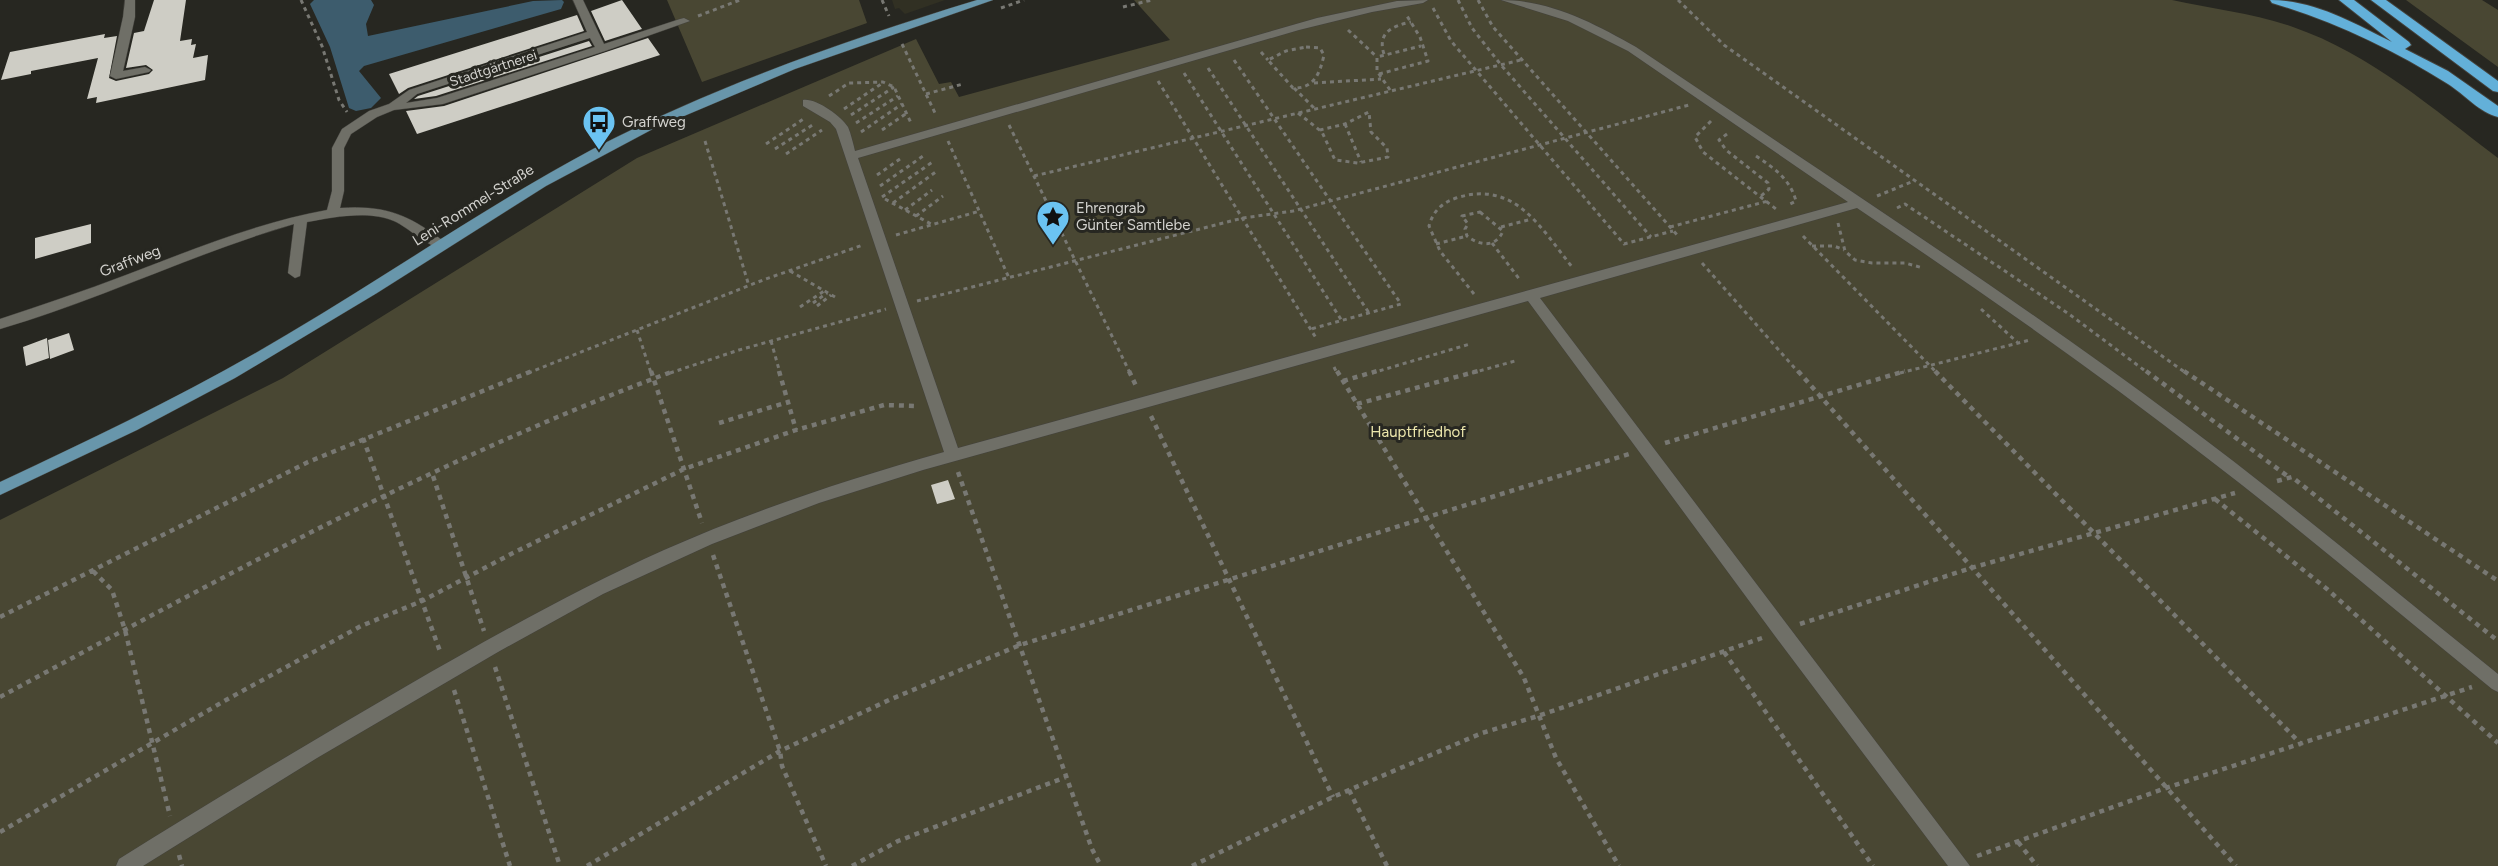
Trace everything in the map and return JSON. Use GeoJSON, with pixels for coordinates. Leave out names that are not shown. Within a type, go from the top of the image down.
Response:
{"type":"FeatureCollection","features":[{"type":"Feature","properties":{"kind":"highway"},"geometry":{"type":"LineString","coordinates":[[2277,0],[2323,14],[2451,80]]}},
{"type":"Feature","properties":{"kind":"highway"},"geometry":{"type":"LineString","coordinates":[[2346,0],[2498,113]]}},
{"type":"Feature","properties":{"kind":"highway"},"geometry":{"type":"LineString","coordinates":[[2378,0],[2498,88]]}},
{"type":"Feature","properties":{"kind":"highway"},"geometry":{"type":"LineString","coordinates":[[2400,0],[2463,63]]}},
{"type":"Feature","properties":{"kind":"main road","name":"Leni-Rommel-Straße"},"geometry":{"type":"LineString","coordinates":[[0,489],[101,442],[210,386],[376,288],[580,162],[694,105],[836,50],[988,0]]}},
{"type":"Feature","properties":{"kind":"street"},"geometry":{"type":"LineString","coordinates":[[130,0],[127,15],[129,17],[116,76],[145,70]]}},
{"type":"Feature","properties":{"kind":"street"},"geometry":{"type":"LineString","coordinates":[[578,0],[601,49]]}},
{"type":"Feature","properties":{"kind":"street"},"geometry":{"type":"LineString","coordinates":[[851,156],[1176,60],[1334,17],[1398,3],[1426,0]]}},
{"type":"Feature","properties":{"kind":"street"},"geometry":{"type":"LineString","coordinates":[[1506,0],[1536,6],[1597,29],[1632,49],[1881,217],[2174,424],[2495,682]]}},
{"type":"Feature","properties":{"kind":"street","name":"Stadtgärtnerei"},"geometry":{"type":"LineString","coordinates":[[393,107],[439,101],[684,21]]}},
{"type":"Feature","properties":{"kind":"street","name":"Stadtgärtnerei"},"geometry":{"type":"LineString","coordinates":[[332,213],[338,191],[338,148],[346,132],[361,121],[393,107],[413,92],[592,34]]}},
{"type":"Feature","properties":{"kind":"street"},"geometry":{"type":"LineString","coordinates":[[829,119],[851,156],[866,189],[879,240],[953,457]]}},
{"type":"Feature","properties":{"kind":"street"},"geometry":{"type":"LineString","coordinates":[[126,866],[301,757],[448,672],[596,590],[707,538],[834,493],[953,457],[1859,202]]}},
{"type":"Feature","properties":{"kind":"street","name":"Graffweg"},"geometry":{"type":"LineString","coordinates":[[0,324],[278,225],[332,213],[359,212],[390,215],[416,226],[441,246]]}},
{"type":"Feature","properties":{"kind":"street"},"geometry":{"type":"LineString","coordinates":[[295,273],[301,220]]}},
{"type":"Feature","properties":{"kind":"street"},"geometry":{"type":"LineString","coordinates":[[1531,296],[1781,632],[1959,865]]}},
{"type":"Feature","properties":{"kind":"path"},"geometry":{"type":"LineString","coordinates":[[301,0],[322,46],[339,100],[345,110],[361,121]]}},
{"type":"Feature","properties":{"kind":"path"},"geometry":{"type":"LineString","coordinates":[[684,21],[733,5],[740,0]]}},
{"type":"Feature","properties":{"kind":"path"},"geometry":{"type":"LineString","coordinates":[[1123,7],[1152,0]]}},
{"type":"Feature","properties":{"kind":"path"},"geometry":{"type":"LineString","coordinates":[[1426,0],[1451,41],[1624,244],[1767,201]]}},
{"type":"Feature","properties":{"kind":"path"},"geometry":{"type":"LineString","coordinates":[[1458,0],[1472,28],[1501,65],[1651,237]]}},
{"type":"Feature","properties":{"kind":"path"},"geometry":{"type":"LineString","coordinates":[[1478,0],[1493,27],[1521,60],[2236,866]]}},
{"type":"Feature","properties":{"kind":"path"},"geometry":{"type":"LineString","coordinates":[[1678,0],[1724,45],[1914,181],[2170,362],[2498,581]]}},
{"type":"Feature","properties":{"kind":"path"},"geometry":{"type":"LineString","coordinates":[[1379,74],[1428,62],[1420,37],[1398,3]]}},
{"type":"Feature","properties":{"kind":"path"},"geometry":{"type":"LineString","coordinates":[[1334,17],[1377,57],[1381,80],[1390,91]]}},
{"type":"Feature","properties":{"kind":"path"},"geometry":{"type":"LineString","coordinates":[[1384,54],[1382,44],[1385,32],[1392,26],[1411,22]]}},
{"type":"Feature","properties":{"kind":"path"},"geometry":{"type":"LineString","coordinates":[[899,38],[943,129],[1009,278]]}},
{"type":"Feature","properties":{"kind":"path"},"geometry":{"type":"LineString","coordinates":[[1250,40],[1314,109]]}},
{"type":"Feature","properties":{"kind":"path"},"geometry":{"type":"LineString","coordinates":[[1377,57],[1422,46]]}},
{"type":"Feature","properties":{"kind":"path"},"geometry":{"type":"LineString","coordinates":[[1226,47],[1401,304],[1311,329]]}},
{"type":"Feature","properties":{"kind":"path"},"geometry":{"type":"LineString","coordinates":[[1268,60],[1295,49],[1320,48],[1324,54],[1313,83]]}},
{"type":"Feature","properties":{"kind":"path"},"geometry":{"type":"LineString","coordinates":[[1198,54],[1369,313]]}},
{"type":"Feature","properties":{"kind":"path"},"geometry":{"type":"LineString","coordinates":[[1176,60],[1342,321]]}},
{"type":"Feature","properties":{"kind":"path"},"geometry":{"type":"LineString","coordinates":[[1034,176],[1521,60]]}},
{"type":"Feature","properties":{"kind":"path"},"geometry":{"type":"LineString","coordinates":[[1150,68],[1524,678],[1556,758],[1619,866]]}},
{"type":"Feature","properties":{"kind":"path"},"geometry":{"type":"LineString","coordinates":[[1293,88],[1304,88],[1313,83],[1381,80]]}},
{"type":"Feature","properties":{"kind":"path"},"geometry":{"type":"LineString","coordinates":[[786,154],[829,119],[885,82]]}},
{"type":"Feature","properties":{"kind":"path"},"geometry":{"type":"LineString","coordinates":[[829,119],[849,83],[885,82],[894,87],[906,113],[925,142],[866,189]]}},
{"type":"Feature","properties":{"kind":"path"},"geometry":{"type":"LineString","coordinates":[[926,94],[963,84]]}},
{"type":"Feature","properties":{"kind":"path"},"geometry":{"type":"LineString","coordinates":[[775,149],[894,87]]}},
{"type":"Feature","properties":{"kind":"path"},"geometry":{"type":"LineString","coordinates":[[765,144],[898,96]]}},
{"type":"Feature","properties":{"kind":"path"},"geometry":{"type":"LineString","coordinates":[[0,697],[125,630],[384,498],[655,378],[771,341],[901,305],[1243,218],[1301,209],[1563,137],[1707,101]]}},
{"type":"Feature","properties":{"kind":"path"},"geometry":{"type":"LineString","coordinates":[[829,119],[902,104]]}},
{"type":"Feature","properties":{"kind":"path"},"geometry":{"type":"LineString","coordinates":[[1003,111],[1333,797],[1192,866]]}},
{"type":"Feature","properties":{"kind":"path"},"geometry":{"type":"LineString","coordinates":[[1298,113],[1320,130],[1333,158],[1346,163],[1361,162],[1386,159],[1388,154],[1387,148],[1372,134],[1369,112],[1345,124],[1320,130]]}},
{"type":"Feature","properties":{"kind":"path"},"geometry":{"type":"LineString","coordinates":[[874,135],[906,113]]}},
{"type":"Feature","properties":{"kind":"path"},"geometry":{"type":"LineString","coordinates":[[1726,114],[1710,122],[1695,137],[1703,152],[1776,209],[2302,745]]}},
{"type":"Feature","properties":{"kind":"path"},"geometry":{"type":"LineString","coordinates":[[1710,122],[1736,141]]}},
{"type":"Feature","properties":{"kind":"path"},"geometry":{"type":"LineString","coordinates":[[1345,124],[1361,162]]}},
{"type":"Feature","properties":{"kind":"path"},"geometry":{"type":"LineString","coordinates":[[1727,134],[1719,140],[1726,150],[1768,183],[1769,189],[1761,196]]}},
{"type":"Feature","properties":{"kind":"path"},"geometry":{"type":"LineString","coordinates":[[705,141],[748,286]]}},
{"type":"Feature","properties":{"kind":"path"},"geometry":{"type":"LineString","coordinates":[[866,189],[926,154]]}},
{"type":"Feature","properties":{"kind":"path"},"geometry":{"type":"LineString","coordinates":[[1754,154],[1781,174],[1794,190],[1796,201],[1776,209]]}},
{"type":"Feature","properties":{"kind":"path"},"geometry":{"type":"LineString","coordinates":[[932,225],[882,198],[934,161]]}},
{"type":"Feature","properties":{"kind":"path"},"geometry":{"type":"LineString","coordinates":[[893,203],[937,171]]}},
{"type":"Feature","properties":{"kind":"path"},"geometry":{"type":"LineString","coordinates":[[1859,202],[1914,181]]}},
{"type":"Feature","properties":{"kind":"path"},"geometry":{"type":"LineString","coordinates":[[905,210],[932,190]]}},
{"type":"Feature","properties":{"kind":"path"},"geometry":{"type":"LineString","coordinates":[[1484,308],[1436,244],[1429,227],[1431,217],[1440,207],[1452,200],[1470,195],[1492,195],[1525,209],[1583,280]]}},
{"type":"Feature","properties":{"kind":"path"},"geometry":{"type":"LineString","coordinates":[[916,216],[943,196]]}},
{"type":"Feature","properties":{"kind":"path"},"geometry":{"type":"LineString","coordinates":[[1881,217],[1905,204],[2069,314],[2291,477],[2498,641]]}},
{"type":"Feature","properties":{"kind":"path"},"geometry":{"type":"LineString","coordinates":[[0,617],[308,462],[363,438],[748,286],[879,240],[980,211]]}},
{"type":"Feature","properties":{"kind":"path"},"geometry":{"type":"LineString","coordinates":[[1828,211],[1840,227],[1844,238],[1844,250]]}},
{"type":"Feature","properties":{"kind":"path"},"geometry":{"type":"LineString","coordinates":[[1501,227],[1502,236],[1492,243],[1477,243],[1467,236],[1465,229],[1468,224],[1462,216],[1480,212],[1486,220],[1501,227],[1532,219]]}},
{"type":"Feature","properties":{"kind":"path"},"geometry":{"type":"LineString","coordinates":[[1436,244],[1467,236]]}},
{"type":"Feature","properties":{"kind":"path"},"geometry":{"type":"LineString","coordinates":[[1492,243],[1531,296]]}},
{"type":"Feature","properties":{"kind":"path"},"geometry":{"type":"LineString","coordinates":[[1812,246],[1834,246],[1860,261],[1908,263],[1924,268]]}},
{"type":"Feature","properties":{"kind":"path"},"geometry":{"type":"LineString","coordinates":[[789,271],[829,294]]}},
{"type":"Feature","properties":{"kind":"path"},"geometry":{"type":"LineString","coordinates":[[815,304],[829,294]]}},
{"type":"Feature","properties":{"kind":"path"},"geometry":{"type":"LineString","coordinates":[[800,307],[829,294]]}},
{"type":"Feature","properties":{"kind":"path"},"geometry":{"type":"LineString","coordinates":[[1978,307],[2018,343]]}},
{"type":"Feature","properties":{"kind":"path"},"geometry":{"type":"LineString","coordinates":[[637,330],[780,751],[782,766],[826,866]]}},
{"type":"Feature","properties":{"kind":"path"},"geometry":{"type":"LineString","coordinates":[[587,866],[780,751],[889,700],[1020,645],[1647,449],[1929,364],[2051,335]]}},
{"type":"Feature","properties":{"kind":"path"},"geometry":{"type":"LineString","coordinates":[[771,341],[796,430]]}},
{"type":"Feature","properties":{"kind":"path"},"geometry":{"type":"LineString","coordinates":[[1343,381],[1470,344]]}},
{"type":"Feature","properties":{"kind":"path"},"geometry":{"type":"LineString","coordinates":[[1357,404],[1515,361]]}},
{"type":"Feature","properties":{"kind":"path"},"geometry":{"type":"LineString","coordinates":[[0,832],[226,700],[361,626],[422,601],[684,469],[796,430],[884,405],[913,407],[934,401]]}},
{"type":"Feature","properties":{"kind":"path"},"geometry":{"type":"LineString","coordinates":[[719,423],[788,402]]}},
{"type":"Feature","properties":{"kind":"path"},"geometry":{"type":"LineString","coordinates":[[363,438],[448,672],[510,866]]}},
{"type":"Feature","properties":{"kind":"path"},"geometry":{"type":"LineString","coordinates":[[953,457],[1092,849],[1101,866]]}},
{"type":"Feature","properties":{"kind":"path"},"geometry":{"type":"LineString","coordinates":[[433,476],[560,866]]}},
{"type":"Feature","properties":{"kind":"path"},"geometry":{"type":"LineString","coordinates":[[2215,499],[2327,589],[2498,743]]}},
{"type":"Feature","properties":{"kind":"path"},"geometry":{"type":"LineString","coordinates":[[93,571],[112,590],[125,630],[175,835]]}},
{"type":"Feature","properties":{"kind":"path"},"geometry":{"type":"LineString","coordinates":[[1724,652],[1873,866]]}},
{"type":"Feature","properties":{"kind":"path"},"geometry":{"type":"LineString","coordinates":[[1959,865],[2166,788],[2495,682]]}},
{"type":"Feature","properties":{"kind":"path"},"geometry":{"type":"LineString","coordinates":[[852,866],[898,841],[1066,777]]}},
{"type":"Feature","properties":{"kind":"path"},"geometry":{"type":"LineString","coordinates":[[1349,790],[1387,866]]}},
{"type":"Feature","properties":{"kind":"path"},"geometry":{"type":"LineString","coordinates":[[2018,842],[2037,866]]}},
{"type":"Feature","properties":{"kind":"shaded area"},"geometry":{"type":"Polygon","coordinates":[[[892,0],[945,0],[905,14],[899,8],[895,9],[892,0]]]}},
{"type":"Feature","properties":{"kind":"green space"},"geometry":{"type":"Polygon","coordinates":[[[667,0],[859,0],[867,23],[702,82],[667,0]]]}},
{"type":"Feature","properties":{"kind":"green space","name":"Hauptfriedhof"},"geometry":{"type":"Polygon","coordinates":[[[1134,0],[2172,0],[2278,22],[2322,38],[2375,67],[2498,158],[2498,866],[0,866],[0,520],[283,378],[637,158],[916,39],[939,84],[951,82],[959,97],[1170,40],[1134,0]]]}},
{"type":"Feature","properties":{"kind":"green space"},"geometry":{"type":"Polygon","coordinates":[[[2406,0],[2482,0],[2498,10],[2498,67],[2406,0]]]}},
{"type":"Feature","properties":{"kind":"water"},"geometry":{"type":"Polygon","coordinates":[[[314,0],[371,0],[374,5],[366,24],[368,36],[533,1],[562,0],[564,2],[561,9],[364,66],[359,71],[381,98],[371,108],[356,111],[349,108],[330,47],[310,4],[314,0]]]}},
{"type":"Feature","properties":{"kind":"building"},"geometry":{"type":"Polygon","coordinates":[[[154,0],[186,0],[180,41],[192,39],[191,45],[196,44],[193,58],[208,55],[205,80],[96,103],[97,97],[87,99],[98,58],[31,71],[31,74],[1,80],[10,52],[105,34],[104,38],[117,36],[109,78],[116,81],[149,74],[153,70],[146,65],[126,68],[134,33],[144,31],[154,0]]]}},
{"type":"Feature","properties":{"kind":"building"},"geometry":{"type":"Polygon","coordinates":[[[622,0],[642,29],[605,41],[591,11],[622,0]]]}},
{"type":"Feature","properties":{"kind":"building"},"geometry":{"type":"Polygon","coordinates":[[[577,15],[584,31],[408,88],[399,94],[389,74],[577,15]]]}},
{"type":"Feature","properties":{"kind":"building"},"geometry":{"type":"Polygon","coordinates":[[[648,38],[660,55],[417,134],[406,111],[444,106],[648,38]]]}},
{"type":"Feature","properties":{"kind":"building"},"geometry":{"type":"Polygon","coordinates":[[[589,41],[592,46],[436,96],[414,99],[418,96],[589,41]]]}},
{"type":"Feature","properties":{"kind":"building"},"geometry":{"type":"Polygon","coordinates":[[[91,224],[91,243],[35,259],[35,238],[91,224]]]}},
{"type":"Feature","properties":{"kind":"building"},"geometry":{"type":"Polygon","coordinates":[[[69,333],[74,350],[50,359],[48,340],[69,333]]]}},
{"type":"Feature","properties":{"kind":"building"},"geometry":{"type":"Polygon","coordinates":[[[47,338],[49,358],[26,366],[23,347],[47,338]]]}},
{"type":"Feature","properties":{"kind":"building"},"geometry":{"type":"Polygon","coordinates":[[[948,480],[955,499],[937,504],[931,485],[948,480]]]}},
{"type":"Feature","properties":{"kind":"place","name":"Graffweg"},"geometry":{"type":"Point","coordinates":[599,151]}},
{"type":"Feature","properties":{"kind":"place","name":"Ehrengrab Günter Samtlebe"},"geometry":{"type":"Point","coordinates":[1053,246]}}]}
